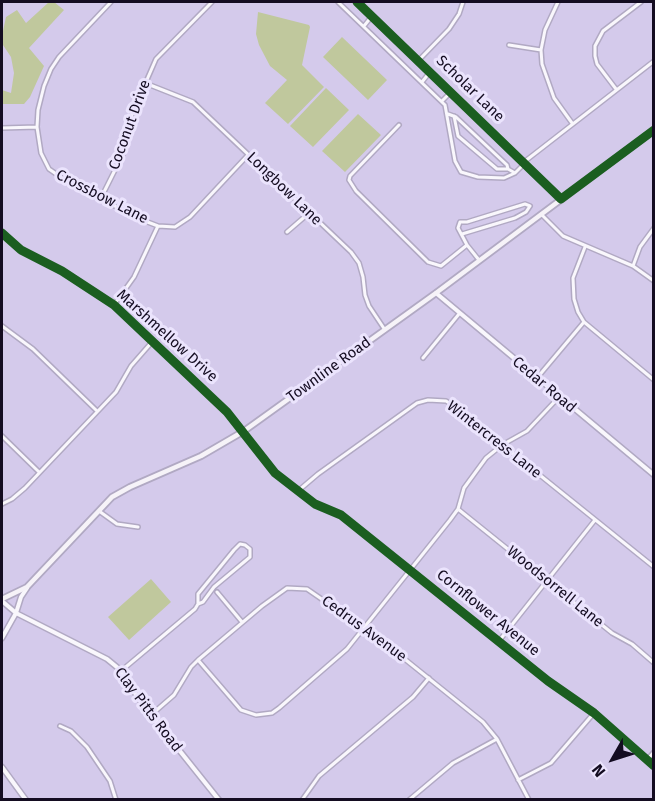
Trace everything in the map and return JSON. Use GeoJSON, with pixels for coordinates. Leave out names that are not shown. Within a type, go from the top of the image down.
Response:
{"type":"FeatureCollection","features":[{"type":"Feature","properties":{"kind":"main road","name":"Townline Road"},"geometry":{"type":"LineString","coordinates":[[2,600],[27,587],[112,497],[201,456],[244,431],[385,330],[654,130]]}},
{"type":"Feature","properties":{"kind":"street","name":"Crossbow Lane"},"geometry":{"type":"LineString","coordinates":[[111,2],[69,45],[51,69],[40,102],[37,127],[41,153],[49,169],[57,176],[158,226],[175,227],[190,217],[248,155]]}},
{"type":"Feature","properties":{"kind":"street","name":"Coconut Drive"},"geometry":{"type":"LineString","coordinates":[[101,198],[124,152],[132,114],[156,59],[212,2]]}},
{"type":"Feature","properties":{"kind":"street"},"geometry":{"type":"LineString","coordinates":[[339,2],[446,106],[455,161],[461,172],[478,177],[496,179],[515,173],[524,162],[572,123],[654,61]]}},
{"type":"Feature","properties":{"kind":"street","name":"Scholar Lane"},"geometry":{"type":"LineString","coordinates":[[357,2],[561,199]]}},
{"type":"Feature","properties":{"kind":"street"},"geometry":{"type":"LineString","coordinates":[[418,61],[449,29],[464,2]]}},
{"type":"Feature","properties":{"kind":"street"},"geometry":{"type":"LineString","coordinates":[[558,2],[545,30],[541,50],[542,64],[549,88],[572,123]]}},
{"type":"Feature","properties":{"kind":"street"},"geometry":{"type":"LineString","coordinates":[[616,89],[597,64],[595,46],[603,31],[641,2]]}},
{"type":"Feature","properties":{"kind":"street"},"geometry":{"type":"LineString","coordinates":[[364,26],[372,16]]}},
{"type":"Feature","properties":{"kind":"street"},"geometry":{"type":"LineString","coordinates":[[509,45],[541,50]]}},
{"type":"Feature","properties":{"kind":"street"},"geometry":{"type":"LineString","coordinates":[[422,82],[430,72]]}},
{"type":"Feature","properties":{"kind":"street","name":"Longbow Lane"},"geometry":{"type":"LineString","coordinates":[[145,82],[193,102],[351,252],[359,263],[369,306],[385,330]]}},
{"type":"Feature","properties":{"kind":"street"},"geometry":{"type":"LineString","coordinates":[[442,101],[451,92]]}},
{"type":"Feature","properties":{"kind":"street"},"geometry":{"type":"LineString","coordinates":[[448,114],[454,116],[507,165],[508,169]]}},
{"type":"Feature","properties":{"kind":"street"},"geometry":{"type":"LineString","coordinates":[[454,116],[458,136],[497,170],[508,169],[515,173]]}},
{"type":"Feature","properties":{"kind":"street"},"geometry":{"type":"LineString","coordinates":[[399,125],[350,176],[349,180],[356,191],[428,262],[441,266],[467,245]]}},
{"type":"Feature","properties":{"kind":"street"},"geometry":{"type":"LineString","coordinates":[[2,128],[37,127]]}},
{"type":"Feature","properties":{"kind":"street"},"geometry":{"type":"LineString","coordinates":[[462,234],[516,218],[526,212],[530,206],[525,204],[467,222],[460,222],[458,228],[467,245],[479,260]]}},
{"type":"Feature","properties":{"kind":"street"},"geometry":{"type":"LineString","coordinates":[[287,232],[309,213]]}},
{"type":"Feature","properties":{"kind":"street"},"geometry":{"type":"LineString","coordinates":[[541,214],[563,236],[633,266],[654,281]]}},
{"type":"Feature","properties":{"kind":"street"},"geometry":{"type":"LineString","coordinates":[[114,305],[134,277],[158,226]]}},
{"type":"Feature","properties":{"kind":"street"},"geometry":{"type":"LineString","coordinates":[[633,266],[640,247],[654,228]]}},
{"type":"Feature","properties":{"kind":"street","name":"Marshmellow Drive"},"geometry":{"type":"LineString","coordinates":[[2,233],[21,250],[62,271],[114,305],[227,412],[275,473],[298,491]]}},
{"type":"Feature","properties":{"kind":"street"},"geometry":{"type":"LineString","coordinates":[[585,247],[576,268],[573,288],[574,299],[584,322],[654,380]]}},
{"type":"Feature","properties":{"kind":"street","name":"Cedar Road"},"geometry":{"type":"LineString","coordinates":[[435,293],[654,475]]}},
{"type":"Feature","properties":{"kind":"street"},"geometry":{"type":"LineString","coordinates":[[423,358],[459,314]]}},
{"type":"Feature","properties":{"kind":"street"},"geometry":{"type":"LineString","coordinates":[[536,379],[584,322]]}},
{"type":"Feature","properties":{"kind":"street"},"geometry":{"type":"LineString","coordinates":[[2,326],[33,349],[97,411]]}},
{"type":"Feature","properties":{"kind":"street"},"geometry":{"type":"LineString","coordinates":[[2,504],[25,488],[116,392],[131,366],[152,342]]}},
{"type":"Feature","properties":{"kind":"street"},"geometry":{"type":"LineString","coordinates":[[198,660],[241,710],[264,715],[279,708],[339,658],[364,628],[458,508],[464,488],[486,458],[502,445],[527,431],[559,397]]}},
{"type":"Feature","properties":{"kind":"street","name":"Wintercress Lane"},"geometry":{"type":"LineString","coordinates":[[298,491],[417,403],[428,400],[446,401],[654,567]]}},
{"type":"Feature","properties":{"kind":"street"},"geometry":{"type":"LineString","coordinates":[[2,436],[39,472]]}},
{"type":"Feature","properties":{"kind":"street","name":"Cornflower Avenue"},"geometry":{"type":"LineString","coordinates":[[298,491],[315,504],[342,515],[548,681],[594,713],[654,766]]}},
{"type":"Feature","properties":{"kind":"street","name":"Woodsorrell Lane"},"geometry":{"type":"LineString","coordinates":[[458,508],[654,663]]}},
{"type":"Feature","properties":{"kind":"street"},"geometry":{"type":"LineString","coordinates":[[99,511],[117,524],[138,527]]}},
{"type":"Feature","properties":{"kind":"street"},"geometry":{"type":"LineString","coordinates":[[499,641],[595,520]]}},
{"type":"Feature","properties":{"kind":"street"},"geometry":{"type":"LineString","coordinates":[[121,671],[198,604],[204,602],[214,587],[250,557],[250,549],[240,544],[234,550],[198,594],[198,604]]}},
{"type":"Feature","properties":{"kind":"street"},"geometry":{"type":"LineString","coordinates":[[2,638],[27,587]]}},
{"type":"Feature","properties":{"kind":"street","name":"Cedrus Avenue"},"geometry":{"type":"LineString","coordinates":[[151,715],[174,695],[191,667],[198,660],[276,594],[287,588],[297,587],[316,594],[364,628],[483,722],[496,739],[528,798]]}},
{"type":"Feature","properties":{"kind":"street"},"geometry":{"type":"LineString","coordinates":[[217,592],[242,622]]}},
{"type":"Feature","properties":{"kind":"street","name":"Clay Pitts Road"},"geometry":{"type":"LineString","coordinates":[[2,600],[16,613],[107,659],[121,671],[151,715],[219,800]]}},
{"type":"Feature","properties":{"kind":"street"},"geometry":{"type":"LineString","coordinates":[[302,800],[319,776],[412,697],[429,678]]}},
{"type":"Feature","properties":{"kind":"street"},"geometry":{"type":"LineString","coordinates":[[518,781],[551,763],[594,713]]}},
{"type":"Feature","properties":{"kind":"street"},"geometry":{"type":"LineString","coordinates":[[60,726],[71,731],[87,747],[110,781],[116,800]]}},
{"type":"Feature","properties":{"kind":"street"},"geometry":{"type":"LineString","coordinates":[[409,800],[453,763],[496,739]]}},
{"type":"Feature","properties":{"kind":"street"},"geometry":{"type":"LineString","coordinates":[[647,760],[654,752]]}},
{"type":"Feature","properties":{"kind":"street"},"geometry":{"type":"LineString","coordinates":[[2,766],[25,799]]}},
{"type":"Feature","properties":{"kind":"street"},"geometry":{"type":"LineString","coordinates":[[522,800],[528,798]]}},
{"type":"Feature","properties":{"kind":"green space"},"geometry":{"type":"Polygon","coordinates":[[[49,2],[54,2],[64,10],[29,48],[44,66],[30,97],[24,104],[3,104],[2,90],[11,93],[14,73],[11,57],[3,45],[6,17],[17,10],[26,23],[49,2]]]}},
{"type":"Feature","properties":{"kind":"green space"},"geometry":{"type":"Polygon","coordinates":[[[258,12],[310,27],[302,65],[324,87],[288,124],[265,103],[287,80],[270,66],[259,45],[256,34],[258,12]]]}},
{"type":"Feature","properties":{"kind":"green space"},"geometry":{"type":"Polygon","coordinates":[[[342,37],[387,80],[368,100],[323,57],[342,37]]]}},
{"type":"Feature","properties":{"kind":"green space"},"geometry":{"type":"Polygon","coordinates":[[[326,88],[349,110],[313,147],[290,126],[326,88]]]}},
{"type":"Feature","properties":{"kind":"green space"},"geometry":{"type":"Polygon","coordinates":[[[358,114],[381,135],[345,172],[322,151],[358,114]]]}},
{"type":"Feature","properties":{"kind":"green space"},"geometry":{"type":"Polygon","coordinates":[[[151,579],[171,602],[129,640],[108,617],[151,579]]]}},
{"type":"Feature","properties":{"kind":"cycle path"},"geometry":{"type":"LineString","coordinates":[[357,2],[561,199],[654,130]]}},
{"type":"Feature","properties":{"kind":"cycle path"},"geometry":{"type":"LineString","coordinates":[[2,233],[21,250],[62,271],[114,305],[227,412],[275,473],[315,504],[341,515],[548,681],[594,713],[654,766]]}}]}
